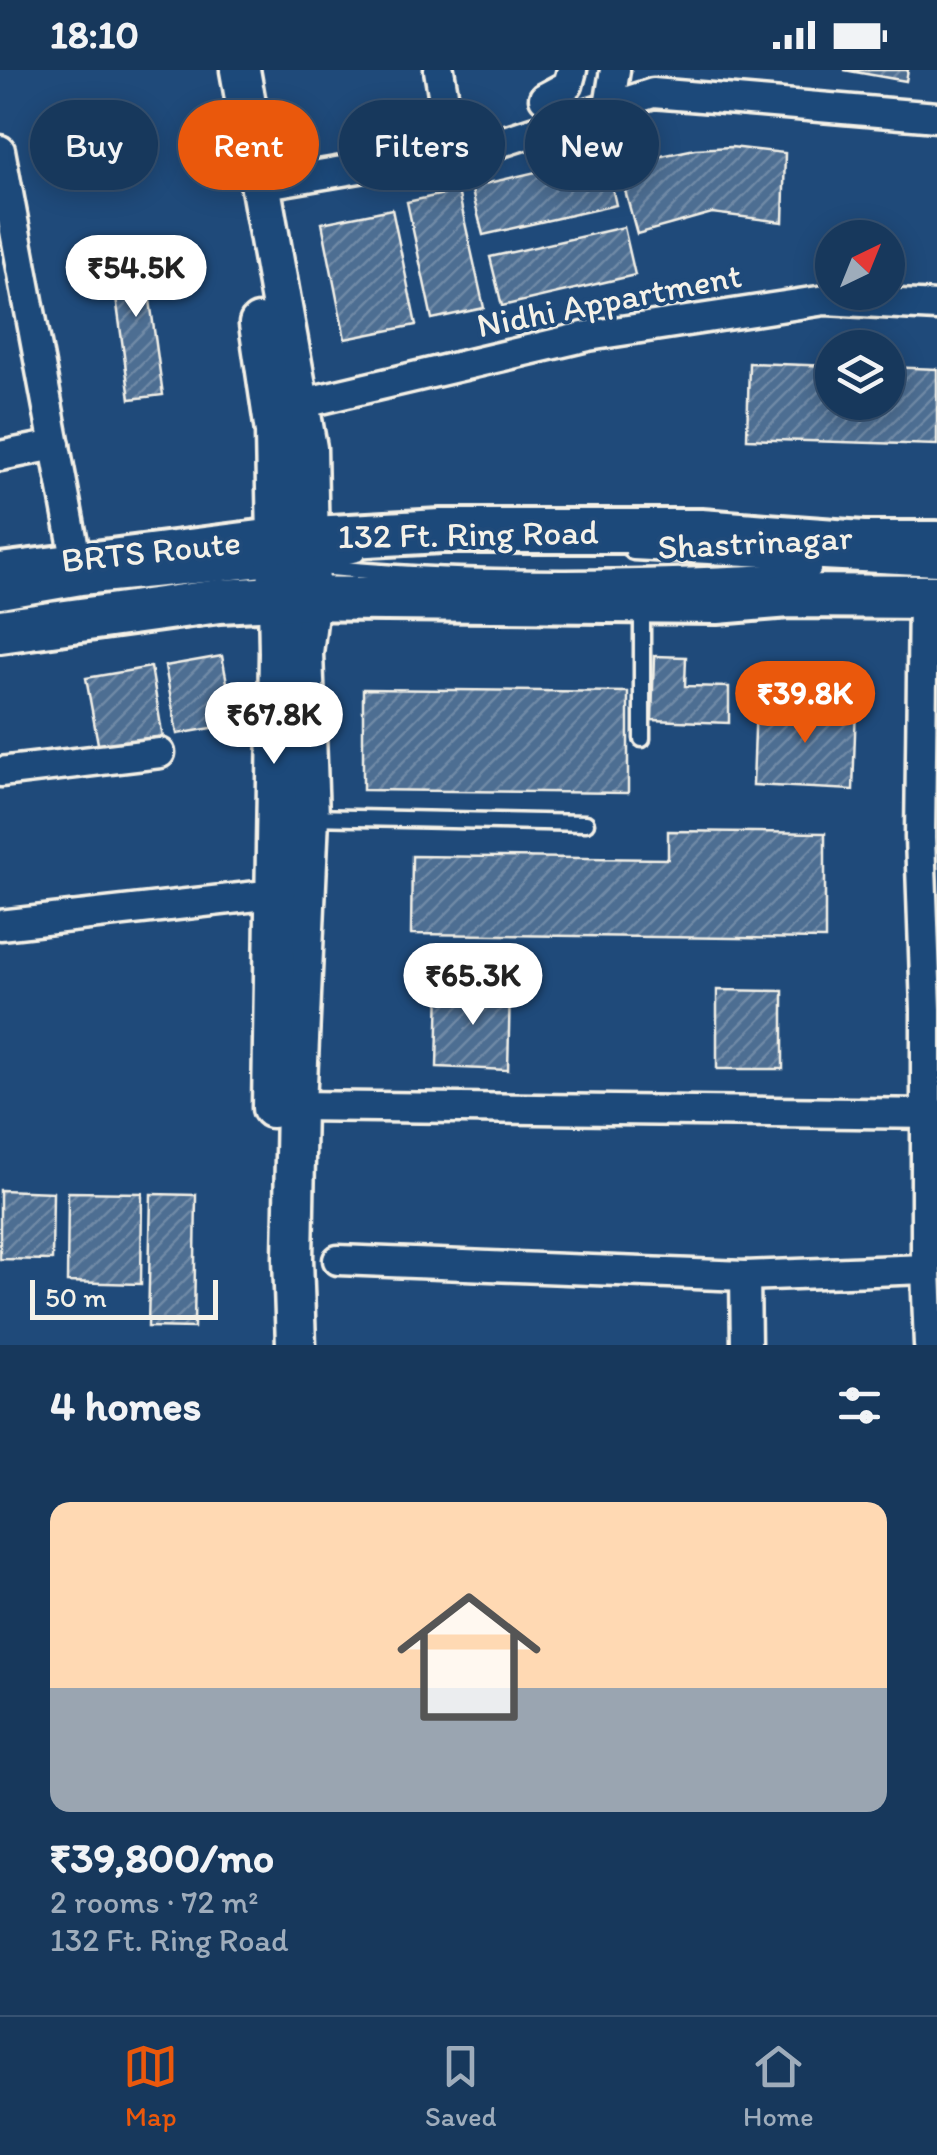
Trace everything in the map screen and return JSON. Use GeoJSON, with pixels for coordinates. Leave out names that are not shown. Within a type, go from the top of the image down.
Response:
{"type":"FeatureCollection","features":[{"type":"Feature","properties":{"kind":"main road"},"geometry":{"type":"LineString","coordinates":[[214,70],[254,283],[303,654],[310,817],[296,1106],[296,1345]]}},
{"type":"Feature","properties":{"kind":"main road"},"geometry":{"type":"LineString","coordinates":[[240,70],[245,100]]}},
{"type":"Feature","properties":{"kind":"main road"},"geometry":{"type":"LineString","coordinates":[[261,190],[306,448],[293,568],[275,894],[269,1345]]}},
{"type":"Feature","properties":{"kind":"main road","name":"132 Ft. Ring Road"},"geometry":{"type":"LineString","coordinates":[[0,631],[219,601],[293,568],[441,530],[702,531],[863,543],[937,543]]}},
{"type":"Feature","properties":{"kind":"main road","name":"132 Ft. Ring Road"},"geometry":{"type":"LineString","coordinates":[[0,576],[77,564],[293,568],[642,600],[932,587]]}},
{"type":"Feature","properties":{"kind":"street"},"geometry":{"type":"LineString","coordinates":[[440,70],[445,100]]}},
{"type":"Feature","properties":{"kind":"street"},"geometry":{"type":"LineString","coordinates":[[544,98],[568,85],[572,70]]}},
{"type":"Feature","properties":{"kind":"street"},"geometry":{"type":"LineString","coordinates":[[610,100],[614,70]]}},
{"type":"Feature","properties":{"kind":"street"},"geometry":{"type":"LineString","coordinates":[[631,100],[653,93],[937,118]]}},
{"type":"Feature","properties":{"kind":"street"},"geometry":{"type":"LineString","coordinates":[[0,150],[77,564]]}},
{"type":"Feature","properties":{"kind":"street","name":"Nidhi Appartment"},"geometry":{"type":"LineString","coordinates":[[298,404],[588,336],[666,324],[825,300],[937,306]]}},
{"type":"Feature","properties":{"kind":"street"},"geometry":{"type":"LineString","coordinates":[[0,456],[55,445]]}},
{"type":"Feature","properties":{"kind":"street"},"geometry":{"type":"LineString","coordinates":[[930,1345],[926,1269],[932,1114],[931,959],[920,838],[932,587]]}},
{"type":"Feature","properties":{"kind":"street"},"geometry":{"type":"LineString","coordinates":[[0,772],[160,753]]}},
{"type":"Feature","properties":{"kind":"street"},"geometry":{"type":"LineString","coordinates":[[0,926],[275,894]]}},
{"type":"Feature","properties":{"kind":"street"},"geometry":{"type":"LineString","coordinates":[[296,1106],[932,1114]]}},
{"type":"Feature","properties":{"kind":"street"},"geometry":{"type":"LineString","coordinates":[[338,1260],[745,1276],[926,1269]]}},
{"type":"Feature","properties":{"kind":"street"},"geometry":{"type":"LineString","coordinates":[[745,1276],[746,1345]]}},
{"type":"Feature","properties":{"kind":"lane"},"geometry":{"type":"LineString","coordinates":[[293,568],[382,548],[402,549]]}},
{"type":"Feature","properties":{"kind":"lane","name":"Shastrinagar"},"geometry":{"type":"LineString","coordinates":[[608,552],[875,566]]}},
{"type":"Feature","properties":{"kind":"lane"},"geometry":{"type":"LineString","coordinates":[[875,566],[932,587]]}},
{"type":"Feature","properties":{"kind":"lane","name":"Shastrinagar"},"geometry":{"type":"LineString","coordinates":[[293,568],[387,574],[666,578],[875,566]]}},
{"type":"Feature","properties":{"kind":"lane","name":"BRTS Route"},"geometry":{"type":"LineString","coordinates":[[0,601],[82,587],[293,568]]}},
{"type":"Feature","properties":{"kind":"lane"},"geometry":{"type":"LineString","coordinates":[[642,600],[642,739]]}},
{"type":"Feature","properties":{"kind":"lane"},"geometry":{"type":"LineString","coordinates":[[310,817],[586,823]]}},
{"type":"Feature","properties":{"kind":"building"},"geometry":{"type":"Polygon","coordinates":[[[844,70],[908,70],[906,81],[844,70]]]}},
{"type":"Feature","properties":{"kind":"building"},"geometry":{"type":"Polygon","coordinates":[[[731,147],[785,153],[783,222],[712,213],[637,234],[625,190],[659,190],[659,156],[731,147]]]}},
{"type":"Feature","properties":{"kind":"building"},"geometry":{"type":"Polygon","coordinates":[[[525,175],[525,190],[613,190],[616,205],[483,235],[472,190],[505,190],[505,179],[525,175]]]}},
{"type":"Feature","properties":{"kind":"building"},"geometry":{"type":"Polygon","coordinates":[[[458,191],[484,308],[432,319],[407,202],[458,191]]]}},
{"type":"Feature","properties":{"kind":"building"},"geometry":{"type":"Polygon","coordinates":[[[392,209],[416,325],[345,339],[322,223],[392,209]]]}},
{"type":"Feature","properties":{"kind":"building"},"geometry":{"type":"Polygon","coordinates":[[[624,227],[635,275],[502,306],[490,257],[624,227]]]}},
{"type":"Feature","properties":{"kind":"building"},"geometry":{"type":"Polygon","coordinates":[[[142,242],[163,395],[130,399],[109,246],[142,242]]]}},
{"type":"Feature","properties":{"kind":"building"},"geometry":{"type":"Polygon","coordinates":[[[749,363],[815,365],[815,420],[905,420],[905,368],[937,369],[937,445],[747,439],[749,363]]]}},
{"type":"Feature","properties":{"kind":"building"},"geometry":{"type":"Polygon","coordinates":[[[222,656],[235,724],[177,734],[165,666],[222,656]]]}},
{"type":"Feature","properties":{"kind":"building"},"geometry":{"type":"Polygon","coordinates":[[[654,656],[686,657],[685,686],[729,687],[729,723],[652,720],[654,656]]]}},
{"type":"Feature","properties":{"kind":"building"},"geometry":{"type":"Polygon","coordinates":[[[151,667],[163,738],[99,749],[86,678],[151,667]]]}},
{"type":"Feature","properties":{"kind":"building"},"geometry":{"type":"Polygon","coordinates":[[[363,689],[628,692],[628,793],[363,790],[363,689]]]}},
{"type":"Feature","properties":{"kind":"building"},"geometry":{"type":"Polygon","coordinates":[[[756,702],[856,706],[853,790],[753,785],[756,702]]]}},
{"type":"Feature","properties":{"kind":"building"},"geometry":{"type":"Polygon","coordinates":[[[668,831],[825,833],[825,939],[411,934],[412,856],[668,859],[668,831]]]}},
{"type":"Feature","properties":{"kind":"building"},"geometry":{"type":"Polygon","coordinates":[[[439,986],[510,989],[508,1070],[437,1067],[439,986]]]}},
{"type":"Feature","properties":{"kind":"building"},"geometry":{"type":"Polygon","coordinates":[[[717,990],[783,991],[783,1069],[717,1069],[717,990]]]}},
{"type":"Feature","properties":{"kind":"building"},"geometry":{"type":"Polygon","coordinates":[[[0,1190],[53,1192],[52,1260],[0,1259],[0,1190]]]}},
{"type":"Feature","properties":{"kind":"building"},"geometry":{"type":"Polygon","coordinates":[[[68,1192],[142,1193],[141,1284],[67,1282],[68,1192]]]}},
{"type":"Feature","properties":{"kind":"building"},"geometry":{"type":"Polygon","coordinates":[[[151,1194],[196,1195],[194,1328],[148,1327],[151,1194]]]}}]}
